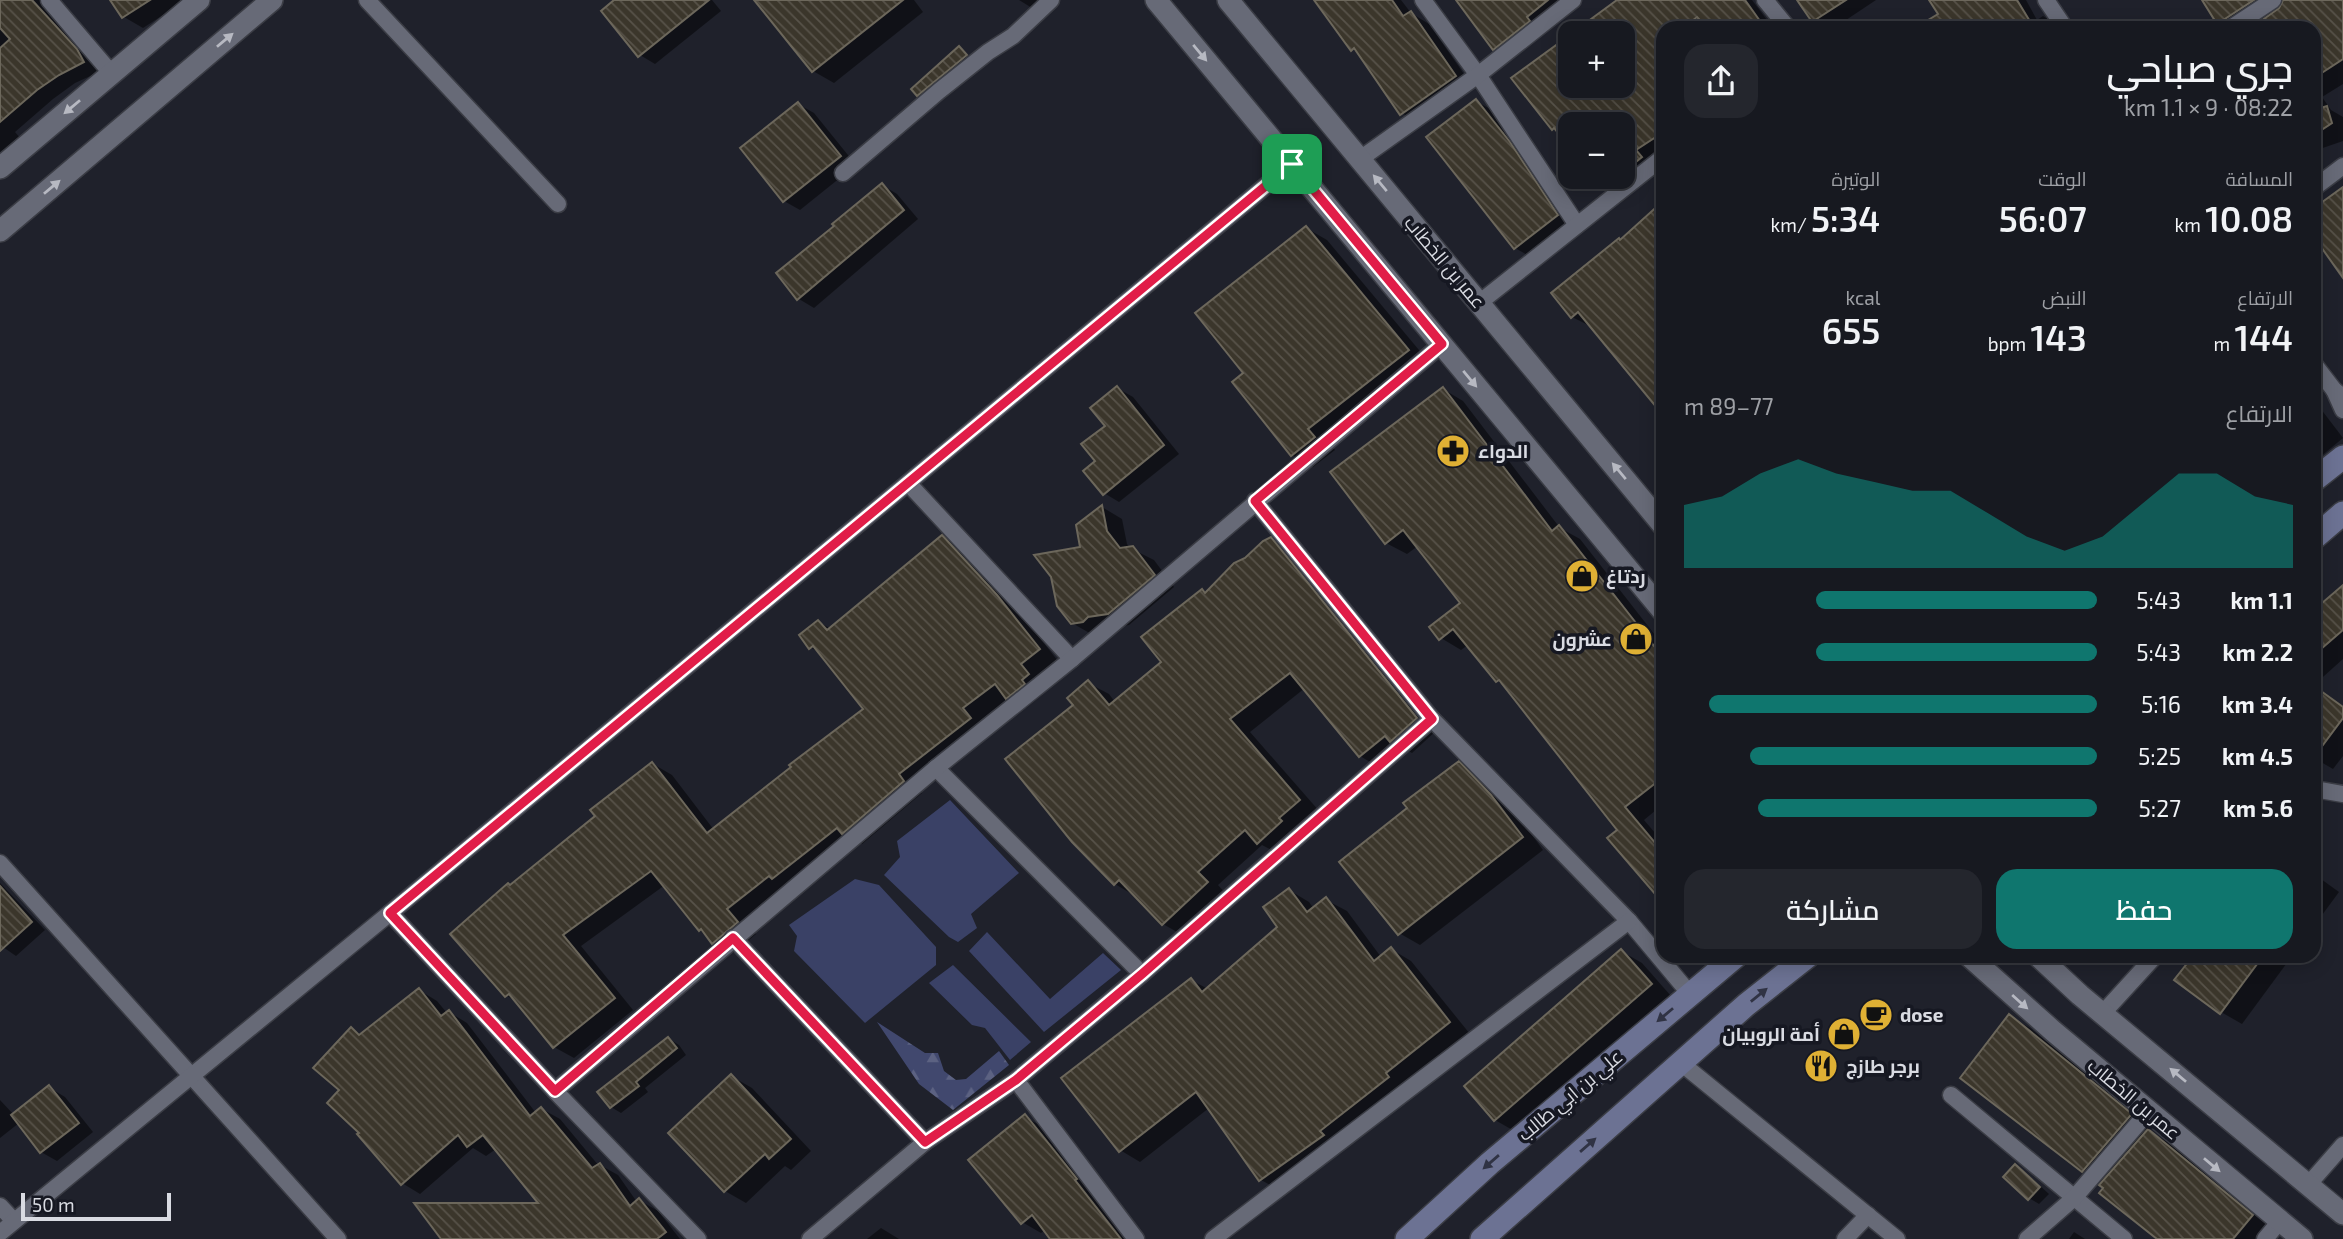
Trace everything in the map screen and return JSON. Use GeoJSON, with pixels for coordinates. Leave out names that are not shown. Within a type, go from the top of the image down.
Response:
{"type":"FeatureCollection","features":[{"type":"Feature","properties":{"kind":"main road"},"geometry":{"type":"LineString","coordinates":[[2321,474],[2343,457]]}},
{"type":"Feature","properties":{"kind":"main road"},"geometry":{"type":"LineString","coordinates":[[2321,532],[2343,513]]}},
{"type":"Feature","properties":{"kind":"main road","name":"علي بن ابي طالب"},"geometry":{"type":"LineString","coordinates":[[1407,1239],[1490,1163],[1728,963]]}},
{"type":"Feature","properties":{"kind":"main road"},"geometry":{"type":"LineString","coordinates":[[1482,1239],[1746,1005],[1799,963]]}},
{"type":"Feature","properties":{"kind":"street"},"geometry":{"type":"LineString","coordinates":[[49,0],[112,74]]}},
{"type":"Feature","properties":{"kind":"street"},"geometry":{"type":"LineString","coordinates":[[0,168],[199,0]]}},
{"type":"Feature","properties":{"kind":"street"},"geometry":{"type":"LineString","coordinates":[[0,231],[272,0]]}},
{"type":"Feature","properties":{"kind":"street"},"geometry":{"type":"LineString","coordinates":[[367,0],[558,204]]}},
{"type":"Feature","properties":{"kind":"street"},"geometry":{"type":"LineString","coordinates":[[843,173],[947,85],[1013,36],[1051,0]]}},
{"type":"Feature","properties":{"kind":"street"},"geometry":{"type":"LineString","coordinates":[[1156,0],[1656,603]]}},
{"type":"Feature","properties":{"kind":"street","name":"عمر بن الخطاب"},"geometry":{"type":"LineString","coordinates":[[1228,0],[1656,513]]}},
{"type":"Feature","properties":{"kind":"street"},"geometry":{"type":"LineString","coordinates":[[1423,0],[1478,75],[1577,225]]}},
{"type":"Feature","properties":{"kind":"street"},"geometry":{"type":"LineString","coordinates":[[1360,159],[1478,75],[1573,0]]}},
{"type":"Feature","properties":{"kind":"street"},"geometry":{"type":"LineString","coordinates":[[1765,0],[1782,21]]}},
{"type":"Feature","properties":{"kind":"street"},"geometry":{"type":"LineString","coordinates":[[2046,0],[2060,21]]}},
{"type":"Feature","properties":{"kind":"street"},"geometry":{"type":"LineString","coordinates":[[2242,21],[2273,0]]}},
{"type":"Feature","properties":{"kind":"street"},"geometry":{"type":"LineString","coordinates":[[1479,303],[1656,163]]}},
{"type":"Feature","properties":{"kind":"street"},"geometry":{"type":"LineString","coordinates":[[0,1233],[1292,164]]}},
{"type":"Feature","properties":{"kind":"street"},"geometry":{"type":"LineString","coordinates":[[2321,183],[2343,166]]}},
{"type":"Feature","properties":{"kind":"street"},"geometry":{"type":"LineString","coordinates":[[555,1091],[936,768],[1072,659],[1442,344]]}},
{"type":"Feature","properties":{"kind":"street"},"geometry":{"type":"LineString","coordinates":[[2321,372],[2338,393],[2343,410]]}},
{"type":"Feature","properties":{"kind":"street"},"geometry":{"type":"LineString","coordinates":[[908,483],[1072,659]]}},
{"type":"Feature","properties":{"kind":"street"},"geometry":{"type":"LineString","coordinates":[[1255,501],[1432,719],[1629,921],[1656,953]]}},
{"type":"Feature","properties":{"kind":"street"},"geometry":{"type":"LineString","coordinates":[[810,1239],[925,1142],[1016,1080],[1142,974],[1432,719]]}},
{"type":"Feature","properties":{"kind":"street"},"geometry":{"type":"LineString","coordinates":[[936,768],[1142,974]]}},
{"type":"Feature","properties":{"kind":"street"},"geometry":{"type":"LineString","coordinates":[[2321,790],[2343,794]]}},
{"type":"Feature","properties":{"kind":"street"},"geometry":{"type":"LineString","coordinates":[[0,863],[338,1239]]}},
{"type":"Feature","properties":{"kind":"street"},"geometry":{"type":"LineString","coordinates":[[390,913],[555,1091],[698,1239]]}},
{"type":"Feature","properties":{"kind":"street"},"geometry":{"type":"LineString","coordinates":[[1213,1239],[1629,921]]}},
{"type":"Feature","properties":{"kind":"street"},"geometry":{"type":"LineString","coordinates":[[733,938],[925,1142]]}},
{"type":"Feature","properties":{"kind":"street"},"geometry":{"type":"LineString","coordinates":[[1664,963],[1690,994]]}},
{"type":"Feature","properties":{"kind":"street","name":"عمر بن الخطاب"},"geometry":{"type":"LineString","coordinates":[[1977,963],[2148,1112],[2302,1239]]}},
{"type":"Feature","properties":{"kind":"street"},"geometry":{"type":"LineString","coordinates":[[2046,963],[2343,1214]]}},
{"type":"Feature","properties":{"kind":"street"},"geometry":{"type":"LineString","coordinates":[[2103,1013],[2149,963]]}},
{"type":"Feature","properties":{"kind":"street"},"geometry":{"type":"LineString","coordinates":[[1681,1063],[1897,1239]]}},
{"type":"Feature","properties":{"kind":"street"},"geometry":{"type":"LineString","coordinates":[[1016,1080],[1136,1239]]}},
{"type":"Feature","properties":{"kind":"street"},"geometry":{"type":"LineString","coordinates":[[1951,1095],[2124,1239]]}},
{"type":"Feature","properties":{"kind":"street"},"geometry":{"type":"LineString","coordinates":[[2027,1239],[2074,1198],[2148,1112]]}},
{"type":"Feature","properties":{"kind":"street"},"geometry":{"type":"LineString","coordinates":[[2308,1185],[2343,1145]]}},
{"type":"Feature","properties":{"kind":"street"},"geometry":{"type":"LineString","coordinates":[[0,1206],[14,1221]]}},
{"type":"Feature","properties":{"kind":"street"},"geometry":{"type":"LineString","coordinates":[[1845,1239],[1868,1215]]}},
{"type":"Feature","properties":{"kind":"street"},"geometry":{"type":"LineString","coordinates":[[2265,1239],[2280,1221]]}},
{"type":"Feature","properties":{"kind":"shaded area"},"geometry":{"type":"Polygon","coordinates":[[[950,800],[1019,873],[971,914],[977,928],[958,942],[949,937],[884,875],[900,857],[897,841],[950,800]]]}},
{"type":"Feature","properties":{"kind":"shaded area"},"geometry":{"type":"Polygon","coordinates":[[[855,879],[879,885],[936,947],[936,965],[865,1023],[794,951],[797,936],[789,925],[855,879]]]}},
{"type":"Feature","properties":{"kind":"shaded area"},"geometry":{"type":"Polygon","coordinates":[[[987,932],[1050,999],[1103,953],[1121,970],[1044,1032],[969,951],[987,932]]]}},
{"type":"Feature","properties":{"kind":"shaded area"},"geometry":{"type":"Polygon","coordinates":[[[953,965],[1031,1042],[1010,1060],[985,1028],[972,1025],[929,983],[953,965]]]}},
{"type":"Feature","properties":{"kind":"green space"},"geometry":{"type":"Polygon","coordinates":[[[877,1022],[925,1053],[938,1053],[944,1071],[956,1080],[966,1079],[999,1051],[1009,1065],[953,1110],[919,1084],[877,1022]]]}},
{"type":"Feature","properties":{"kind":"building"},"geometry":{"type":"Polygon","coordinates":[[[0,0],[32,0],[77,49],[84,62],[37,90],[0,122],[0,48],[10,39],[0,28],[0,0]]]}},
{"type":"Feature","properties":{"kind":"building"},"geometry":{"type":"Polygon","coordinates":[[[110,0],[150,0],[122,18],[110,0]]]}},
{"type":"Feature","properties":{"kind":"building"},"geometry":{"type":"Polygon","coordinates":[[[614,0],[709,0],[638,57],[601,11],[614,0]]]}},
{"type":"Feature","properties":{"kind":"building"},"geometry":{"type":"Polygon","coordinates":[[[754,0],[903,0],[812,72],[754,0]]]}},
{"type":"Feature","properties":{"kind":"building"},"geometry":{"type":"Polygon","coordinates":[[[1314,0],[1392,0],[1403,16],[1411,11],[1456,76],[1400,115],[1354,48],[1351,51],[1314,0]]]}},
{"type":"Feature","properties":{"kind":"building"},"geometry":{"type":"Polygon","coordinates":[[[1456,0],[1548,0],[1527,17],[1530,21],[1493,50],[1456,0]]]}},
{"type":"Feature","properties":{"kind":"building"},"geometry":{"type":"Polygon","coordinates":[[[1617,0],[1745,0],[1760,21],[1701,21],[1697,17],[1692,21],[1656,21],[1656,137],[1636,150],[1642,157],[1635,163],[1635,112],[1558,112],[1558,133],[1554,128],[1552,130],[1511,78],[1558,44],[1558,98],[1635,98],[1635,21],[1588,21],[1617,0]]]}},
{"type":"Feature","properties":{"kind":"building"},"geometry":{"type":"Polygon","coordinates":[[[1797,0],[1846,0],[1814,21],[1797,0]]]}},
{"type":"Feature","properties":{"kind":"building"},"geometry":{"type":"Polygon","coordinates":[[[1929,0],[2017,0],[2030,21],[1926,21],[1938,14],[1929,0]]]}},
{"type":"Feature","properties":{"kind":"building"},"geometry":{"type":"Polygon","coordinates":[[[2202,0],[2254,0],[2222,21],[2215,21],[2202,0]]]}},
{"type":"Feature","properties":{"kind":"building"},"geometry":{"type":"Polygon","coordinates":[[[2283,0],[2343,0],[2343,59],[2321,73],[2321,21],[2261,21],[2279,8],[2283,0]]]}},
{"type":"Feature","properties":{"kind":"building"},"geometry":{"type":"Polygon","coordinates":[[[959,46],[967,55],[917,96],[911,89],[959,46]]]}},
{"type":"Feature","properties":{"kind":"building"},"geometry":{"type":"Polygon","coordinates":[[[1476,99],[1510,142],[1558,215],[1514,249],[1426,137],[1476,99]]]}},
{"type":"Feature","properties":{"kind":"building"},"geometry":{"type":"Polygon","coordinates":[[[798,102],[841,156],[783,202],[740,148],[798,102]]]}},
{"type":"Feature","properties":{"kind":"building"},"geometry":{"type":"Polygon","coordinates":[[[2327,106],[2332,123],[2321,130],[2321,108],[2327,106]]]}},
{"type":"Feature","properties":{"kind":"building"},"geometry":{"type":"Polygon","coordinates":[[[882,183],[904,210],[797,300],[776,273],[882,183]]]}},
{"type":"Feature","properties":{"kind":"building"},"geometry":{"type":"Polygon","coordinates":[[[2343,187],[2343,278],[2321,247],[2321,203],[2343,187]]]}},
{"type":"Feature","properties":{"kind":"building"},"geometry":{"type":"Polygon","coordinates":[[[1656,207],[1656,407],[1578,312],[1571,318],[1551,293],[1619,238],[1620,240],[1656,207]]]}},
{"type":"Feature","properties":{"kind":"building"},"geometry":{"type":"Polygon","coordinates":[[[1306,226],[1409,350],[1308,429],[1315,437],[1291,456],[1232,382],[1243,373],[1195,313],[1306,226]]]}},
{"type":"Feature","properties":{"kind":"building"},"geometry":{"type":"Polygon","coordinates":[[[1117,386],[1164,445],[1103,495],[1083,471],[1095,461],[1081,444],[1105,426],[1090,408],[1117,386]]]}},
{"type":"Feature","properties":{"kind":"building"},"geometry":{"type":"Polygon","coordinates":[[[1443,387],[1552,531],[1559,525],[1656,648],[1656,783],[1625,807],[1656,844],[1656,895],[1607,838],[1617,830],[1499,680],[1496,682],[1453,629],[1439,640],[1429,627],[1460,603],[1403,530],[1385,544],[1330,472],[1443,387]]]}},
{"type":"Feature","properties":{"kind":"building"},"geometry":{"type":"Polygon","coordinates":[[[1102,505],[1107,531],[1120,548],[1133,546],[1155,575],[1108,614],[1088,617],[1083,622],[1071,624],[1057,606],[1051,577],[1034,555],[1080,547],[1076,525],[1102,505]]]}},
{"type":"Feature","properties":{"kind":"building"},"geometry":{"type":"Polygon","coordinates":[[[942,535],[997,595],[1040,649],[1021,664],[1029,674],[1022,680],[1025,684],[1006,699],[995,684],[963,708],[971,718],[899,774],[904,781],[842,834],[837,828],[772,879],[769,876],[727,909],[738,922],[712,944],[651,871],[563,935],[615,998],[553,1048],[509,994],[505,997],[450,934],[508,883],[510,885],[595,816],[590,810],[652,762],[707,833],[791,767],[789,765],[863,709],[813,646],[809,649],[799,635],[818,620],[827,630],[942,535]]]}},
{"type":"Feature","properties":{"kind":"building"},"geometry":{"type":"Polygon","coordinates":[[[1271,537],[1417,718],[1390,742],[1385,736],[1359,757],[1290,673],[1230,719],[1300,800],[1279,818],[1282,821],[1257,844],[1245,830],[1198,872],[1208,882],[1162,925],[1119,880],[1114,885],[1072,842],[1005,759],[1073,705],[1067,698],[1088,680],[1109,705],[1161,662],[1141,637],[1202,589],[1205,593],[1234,563],[1245,558],[1271,537]]]}},
{"type":"Feature","properties":{"kind":"building"},"geometry":{"type":"Polygon","coordinates":[[[2343,585],[2343,630],[2321,649],[2321,604],[2343,585]]]}},
{"type":"Feature","properties":{"kind":"building"},"geometry":{"type":"Polygon","coordinates":[[[2321,691],[2343,707],[2343,718],[2321,748],[2321,691]]]}},
{"type":"Feature","properties":{"kind":"building"},"geometry":{"type":"Polygon","coordinates":[[[1459,761],[1491,795],[1523,837],[1398,935],[1339,862],[1407,808],[1403,803],[1459,761]]]}},
{"type":"Feature","properties":{"kind":"building"},"geometry":{"type":"Polygon","coordinates":[[[0,886],[32,922],[0,951],[0,886]]]}},
{"type":"Feature","properties":{"kind":"building"},"geometry":{"type":"Polygon","coordinates":[[[1289,888],[1307,912],[1326,897],[1374,961],[1391,947],[1450,1022],[1386,1073],[1389,1077],[1320,1131],[1324,1135],[1259,1181],[1196,1092],[1119,1152],[1061,1078],[1191,978],[1202,992],[1277,927],[1263,907],[1289,888]]]}},
{"type":"Feature","properties":{"kind":"building"},"geometry":{"type":"Polygon","coordinates":[[[1621,949],[1652,984],[1494,1121],[1464,1086],[1621,949]]]}},
{"type":"Feature","properties":{"kind":"building"},"geometry":{"type":"Polygon","coordinates":[[[2187,963],[2258,963],[2220,1014],[2174,980],[2187,963]]]}},
{"type":"Feature","properties":{"kind":"building"},"geometry":{"type":"Polygon","coordinates":[[[419,988],[441,1016],[449,1010],[530,1116],[541,1107],[592,1168],[600,1163],[630,1206],[639,1198],[666,1232],[657,1239],[441,1239],[414,1203],[538,1203],[483,1135],[467,1147],[458,1135],[401,1185],[357,1134],[359,1133],[327,1103],[339,1090],[313,1068],[351,1027],[359,1035],[419,988]]]}},
{"type":"Feature","properties":{"kind":"building"},"geometry":{"type":"Polygon","coordinates":[[[2009,1014],[2131,1113],[2082,1172],[1960,1078],[2009,1014]]]}},
{"type":"Feature","properties":{"kind":"building"},"geometry":{"type":"Polygon","coordinates":[[[668,1037],[677,1048],[636,1082],[639,1086],[610,1108],[597,1092],[668,1037]]]}},
{"type":"Feature","properties":{"kind":"building"},"geometry":{"type":"Polygon","coordinates":[[[731,1074],[791,1139],[769,1159],[765,1154],[724,1192],[668,1133],[731,1074]]]}},
{"type":"Feature","properties":{"kind":"building"},"geometry":{"type":"Polygon","coordinates":[[[49,1085],[79,1123],[40,1153],[11,1115],[49,1085]]]}},
{"type":"Feature","properties":{"kind":"building"},"geometry":{"type":"Polygon","coordinates":[[[1025,1114],[1121,1239],[1050,1239],[1032,1215],[1021,1224],[968,1160],[1025,1114]]]}},
{"type":"Feature","properties":{"kind":"building"},"geometry":{"type":"Polygon","coordinates":[[[2148,1129],[2253,1215],[2233,1239],[2157,1239],[2099,1193],[2103,1188],[2099,1185],[2148,1129]]]}},
{"type":"Feature","properties":{"kind":"building"},"geometry":{"type":"Polygon","coordinates":[[[2015,1164],[2040,1187],[2028,1200],[2003,1177],[2015,1164]]]}},
{"type":"Feature","properties":{"kind":"place","name":"الدواء"},"geometry":{"type":"Point","coordinates":[1453,451]}},
{"type":"Feature","properties":{"kind":"place","name":"ردتاغ"},"geometry":{"type":"Point","coordinates":[1582,576]}},
{"type":"Feature","properties":{"kind":"place","name":"عشرون"},"geometry":{"type":"Point","coordinates":[1636,639]}},
{"type":"Feature","properties":{"kind":"place","name":"dose"},"geometry":{"type":"Point","coordinates":[1876,1015]}},
{"type":"Feature","properties":{"kind":"place","name":"أمة الروبيان"},"geometry":{"type":"Point","coordinates":[1844,1034]}},
{"type":"Feature","properties":{"kind":"place","name":"برجر طازج"},"geometry":{"type":"Point","coordinates":[1821,1066]}},
{"type":"Feature","properties":{"kind":"route"},"geometry":{"type":"LineString","coordinates":[[1292,164],[1442,344],[1255,501],[1432,719],[1142,974],[1016,1080],[925,1142],[733,938],[555,1091],[390,913],[1292,164]]}}]}
